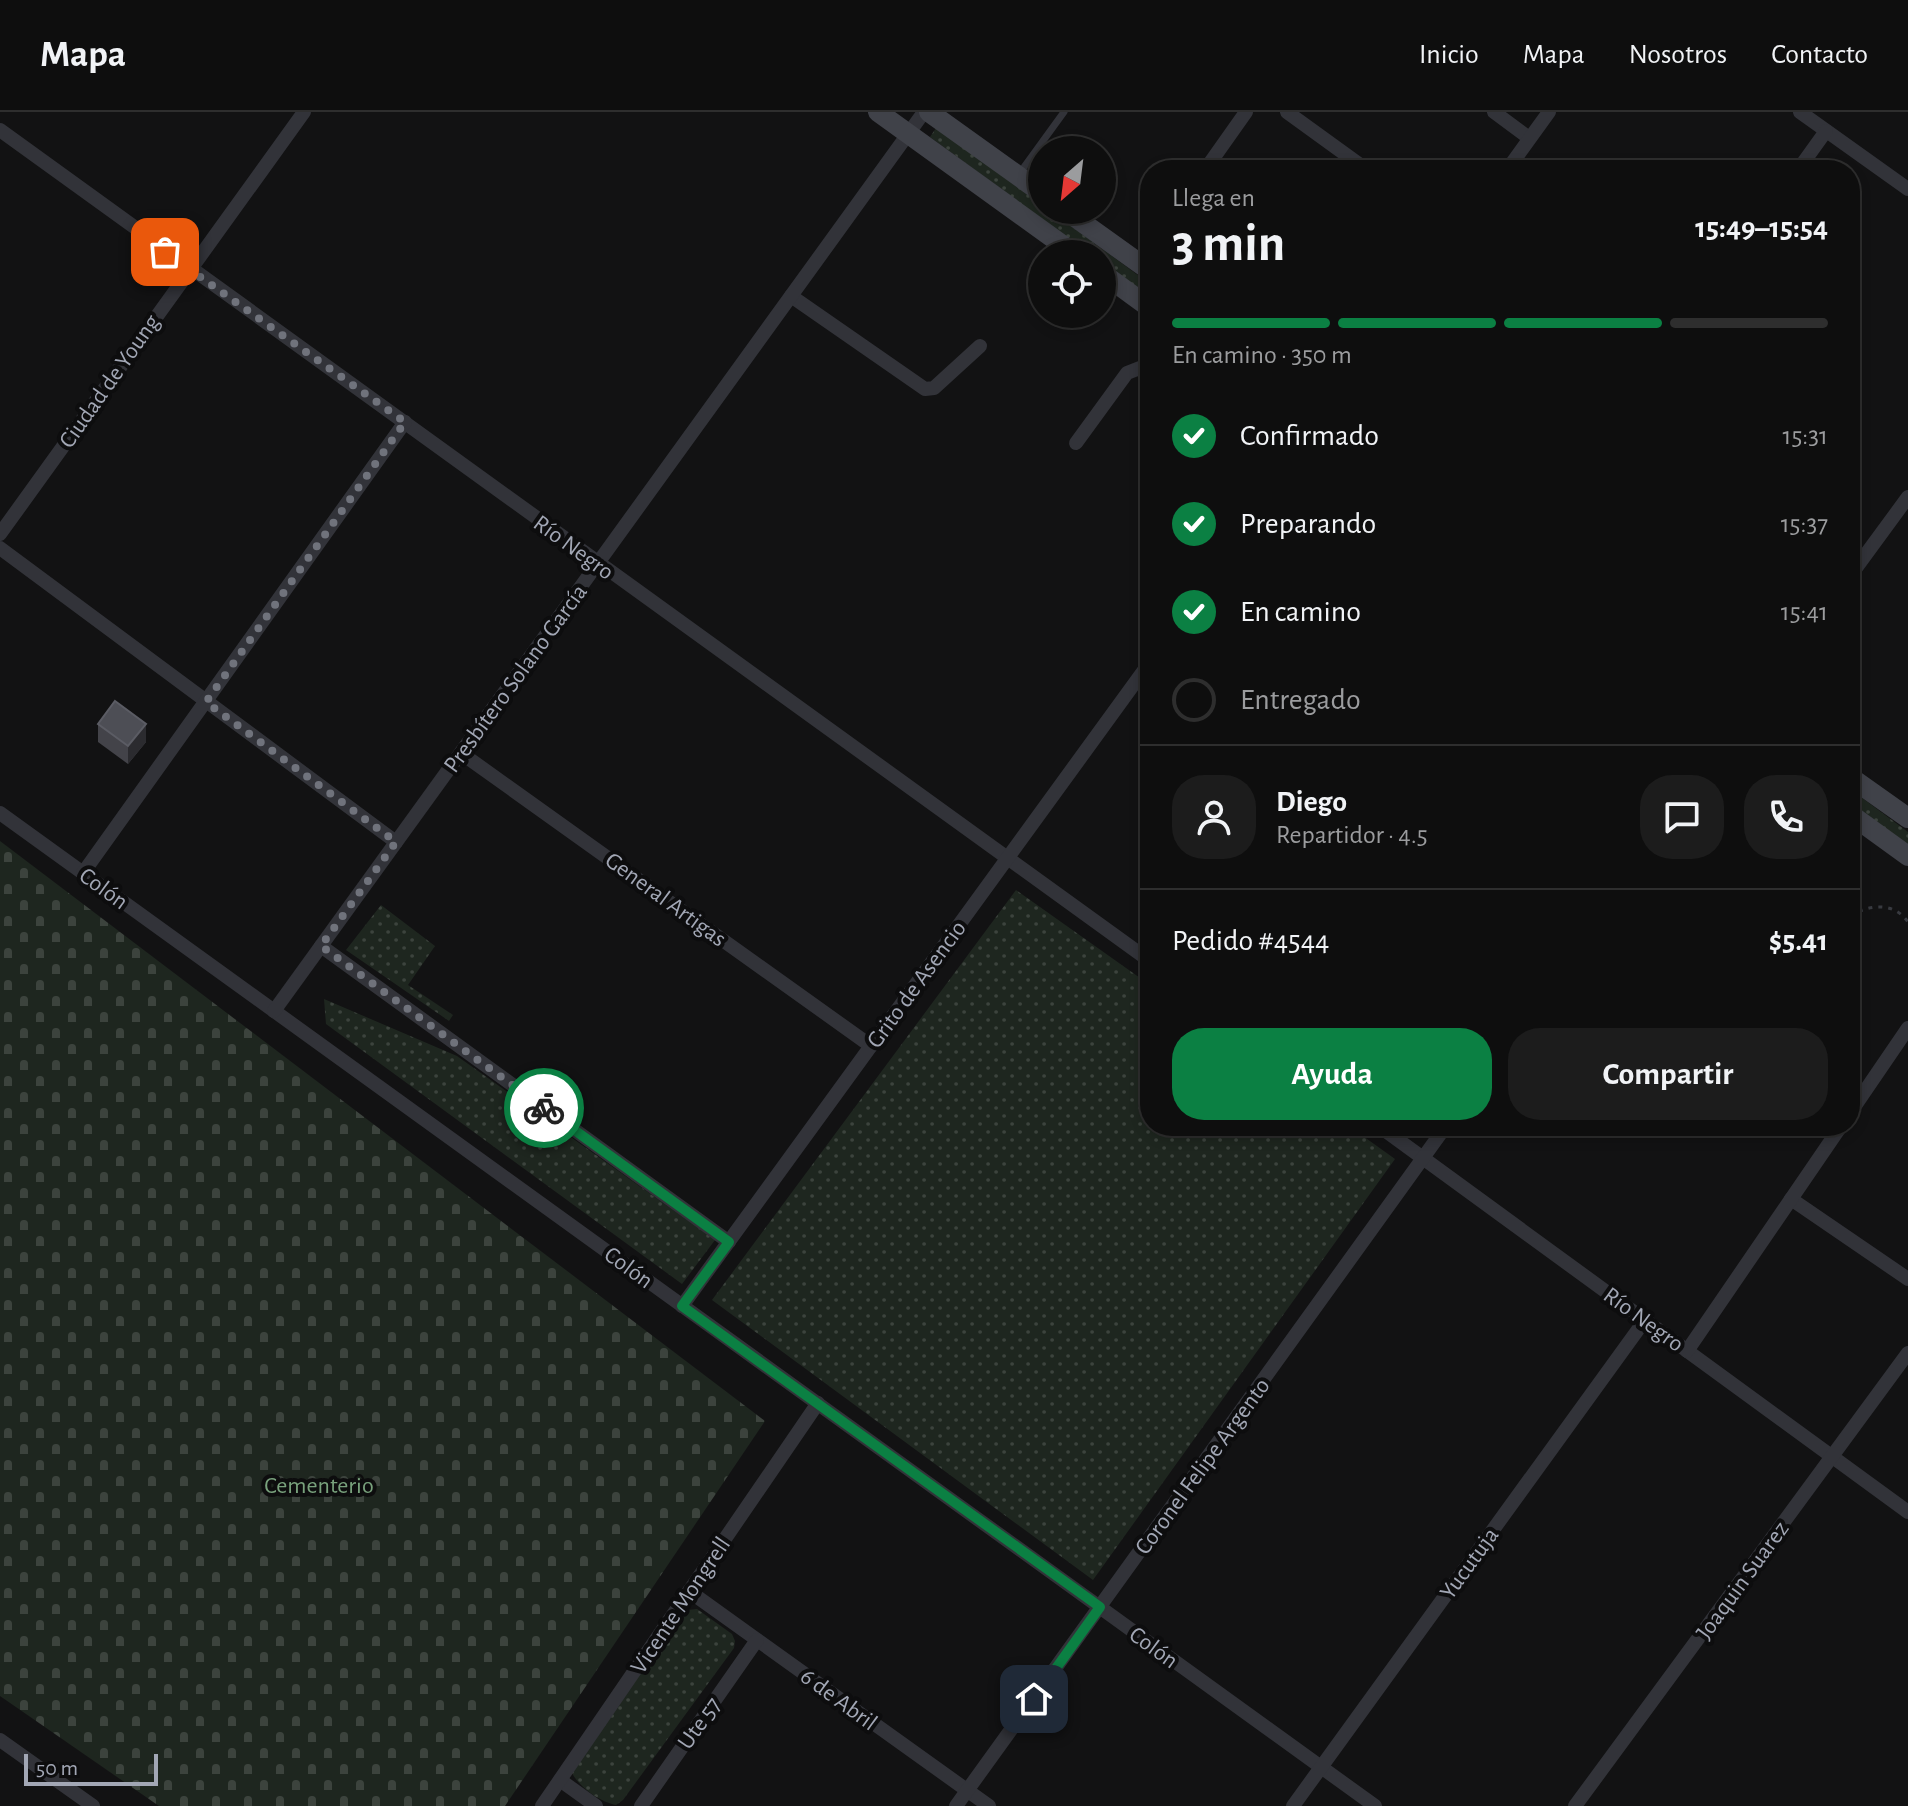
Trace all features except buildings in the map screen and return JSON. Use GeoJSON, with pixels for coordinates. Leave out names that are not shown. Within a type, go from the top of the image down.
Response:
{"type":"FeatureCollection","features":[{"type":"Feature","properties":{"kind":"street","name":"Ciudad de Young"},"geometry":{"type":"LineString","coordinates":[[0,534],[304,112]]}},
{"type":"Feature","properties":{"kind":"street"},"geometry":{"type":"LineString","coordinates":[[878,112],[1056,240]]}},
{"type":"Feature","properties":{"kind":"street"},"geometry":{"type":"LineString","coordinates":[[927,112],[1028,183]]}},
{"type":"Feature","properties":{"kind":"street","name":"Presbítero Solano García"},"geometry":{"type":"LineString","coordinates":[[274,1011],[927,112]]}},
{"type":"Feature","properties":{"kind":"street"},"geometry":{"type":"LineString","coordinates":[[1212,160],[1246,112]]}},
{"type":"Feature","properties":{"kind":"street"},"geometry":{"type":"LineString","coordinates":[[1287,112],[1353,160]]}},
{"type":"Feature","properties":{"kind":"street"},"geometry":{"type":"LineString","coordinates":[[1494,112],[1529,138]]}},
{"type":"Feature","properties":{"kind":"street"},"geometry":{"type":"LineString","coordinates":[[1514,160],[1549,112]]}},
{"type":"Feature","properties":{"kind":"street"},"geometry":{"type":"LineString","coordinates":[[1800,112],[1908,189]]}},
{"type":"Feature","properties":{"kind":"street","name":"Río Negro"},"geometry":{"type":"LineString","coordinates":[[0,130],[1140,954]]}},
{"type":"Feature","properties":{"kind":"street"},"geometry":{"type":"LineString","coordinates":[[1805,160],[1826,131]]}},
{"type":"Feature","properties":{"kind":"street"},"geometry":{"type":"LineString","coordinates":[[1087,224],[1140,257]]}},
{"type":"Feature","properties":{"kind":"street"},"geometry":{"type":"LineString","coordinates":[[1116,283],[1140,301]]}},
{"type":"Feature","properties":{"kind":"street"},"geometry":{"type":"LineString","coordinates":[[791,296],[925,389],[934,388],[980,346]]}},
{"type":"Feature","properties":{"kind":"street"},"geometry":{"type":"LineString","coordinates":[[1076,443],[1127,373],[1140,368]]}},
{"type":"Feature","properties":{"kind":"street"},"geometry":{"type":"LineString","coordinates":[[83,873],[405,422]]}},
{"type":"Feature","properties":{"kind":"street"},"geometry":{"type":"LineString","coordinates":[[1860,562],[1908,497]]}},
{"type":"Feature","properties":{"kind":"street"},"geometry":{"type":"LineString","coordinates":[[0,548],[396,842]]}},
{"type":"Feature","properties":{"kind":"street","name":"Grito de Asencio"},"geometry":{"type":"LineString","coordinates":[[682,1306],[1140,676]]}},
{"type":"Feature","properties":{"kind":"street","name":"General Artigas"},"geometry":{"type":"LineString","coordinates":[[461,753],[871,1046]]}},
{"type":"Feature","properties":{"kind":"street"},"geometry":{"type":"LineString","coordinates":[[1860,784],[1908,818]]}},
{"type":"Feature","properties":{"kind":"street","name":"Colón"},"geometry":{"type":"LineString","coordinates":[[0,813],[1375,1806]]}},
{"type":"Feature","properties":{"kind":"street"},"geometry":{"type":"LineString","coordinates":[[1860,821],[1908,856]]}},
{"type":"Feature","properties":{"kind":"street"},"geometry":{"type":"LineString","coordinates":[[321,946],[729,1242]]}},
{"type":"Feature","properties":{"kind":"street"},"geometry":{"type":"LineString","coordinates":[[1860,1098],[1908,1028]]}},
{"type":"Feature","properties":{"kind":"street","name":"Río Negro"},"geometry":{"type":"LineString","coordinates":[[1393,1136],[1908,1512]]}},
{"type":"Feature","properties":{"kind":"street","name":"Coronel Felipe Argento"},"geometry":{"type":"LineString","coordinates":[[956,1806],[1439,1136]]}},
{"type":"Feature","properties":{"kind":"street"},"geometry":{"type":"LineString","coordinates":[[1687,1351],[1834,1136]]}},
{"type":"Feature","properties":{"kind":"street"},"geometry":{"type":"LineString","coordinates":[[1791,1199],[1908,1279]]}},
{"type":"Feature","properties":{"kind":"street","name":"Yucutuja"},"geometry":{"type":"LineString","coordinates":[[1293,1806],[1645,1320]]}},
{"type":"Feature","properties":{"kind":"street","name":"Joaquin Suarez"},"geometry":{"type":"LineString","coordinates":[[1575,1806],[1908,1353]]}},
{"type":"Feature","properties":{"kind":"street","name":"Vicente Mongrell"},"geometry":{"type":"LineString","coordinates":[[542,1806],[818,1403]]}},
{"type":"Feature","properties":{"kind":"street","name":"6 de Abril"},"geometry":{"type":"LineString","coordinates":[[689,1591],[989,1806]]}},
{"type":"Feature","properties":{"kind":"street","name":"Ute 57"},"geometry":{"type":"LineString","coordinates":[[641,1806],[757,1640]]}},
{"type":"Feature","properties":{"kind":"street"},"geometry":{"type":"LineString","coordinates":[[0,1740],[93,1806]]}},
{"type":"Feature","properties":{"kind":"street"},"geometry":{"type":"LineString","coordinates":[[560,1780],[596,1806]]}},
{"type":"Feature","properties":{"kind":"lane"},"geometry":{"type":"LineString","coordinates":[[1018,176],[1064,112]]}},
{"type":"Feature","properties":{"kind":"path"},"geometry":{"type":"LineString","coordinates":[[1860,911],[1880,906],[1896,909],[1908,922]]}},
{"type":"Feature","properties":{"kind":"green space"},"geometry":{"type":"Polygon","coordinates":[[[936,128],[1028,195],[1028,209],[930,137],[936,128]]]}},
{"type":"Feature","properties":{"kind":"green space"},"geometry":{"type":"Polygon","coordinates":[[[1049,224],[1068,224],[1090,240],[1071,240],[1049,224]]]}},
{"type":"Feature","properties":{"kind":"green space"},"geometry":{"type":"Polygon","coordinates":[[[1116,259],[1140,277],[1140,290],[1116,272],[1116,259]]]}},
{"type":"Feature","properties":{"kind":"green space"},"geometry":{"type":"Polygon","coordinates":[[[1860,796],[1908,832],[1908,846],[1860,810],[1860,796]]]}},
{"type":"Feature","properties":{"kind":"green space","name":"Cementerio"},"geometry":{"type":"Polygon","coordinates":[[[0,841],[765,1421],[505,1806],[159,1806],[0,1696],[0,841]]]}},
{"type":"Feature","properties":{"kind":"green space"},"geometry":{"type":"Polygon","coordinates":[[[1016,890],[1140,978],[1140,1136],[1363,1136],[1395,1159],[1093,1580],[712,1300],[1016,890]]]}},
{"type":"Feature","properties":{"kind":"green space"},"geometry":{"type":"Polygon","coordinates":[[[381,905],[435,946],[408,985],[453,1015],[449,1021],[346,950],[381,905]]]}},
{"type":"Feature","properties":{"kind":"green space"},"geometry":{"type":"Polygon","coordinates":[[[324,999],[457,1056],[715,1240],[682,1284],[326,1024],[324,999]]]}},
{"type":"Feature","properties":{"kind":"green space"},"geometry":{"type":"Polygon","coordinates":[[[697,1609],[732,1634],[734,1648],[623,1800],[616,1805],[603,1801],[585,1788],[572,1773],[679,1617],[688,1610],[697,1609]]]}},
{"type":"Feature","properties":{"kind":"way so far"},"geometry":{"type":"LineString","coordinates":[[165,252],[405,422],[206,702],[396,842],[321,946],[544,1108]]}},
{"type":"Feature","properties":{"kind":"route"},"geometry":{"type":"LineString","coordinates":[[544,1108],[729,1242],[682,1306],[1100,1607],[1034,1699]]}}]}
